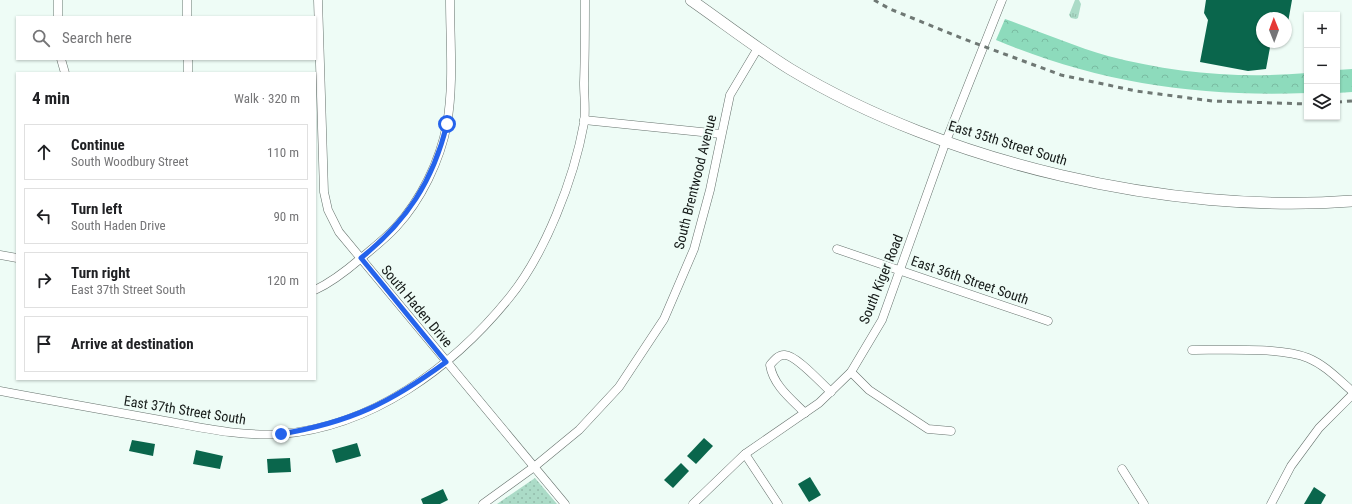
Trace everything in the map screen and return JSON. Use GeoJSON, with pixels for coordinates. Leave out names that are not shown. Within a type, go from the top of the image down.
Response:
{"type":"FeatureCollection","features":[{"type":"Feature","properties":{"kind":"main road","name":"East 35th Street South"},"geometry":{"type":"LineString","coordinates":[[691,0],[758,48],[791,69],[838,95],[946,141],[1004,160],[1055,174],[1108,185],[1178,196],[1277,202],[1352,201]]}},
{"type":"Feature","properties":{"kind":"street"},"geometry":{"type":"LineString","coordinates":[[58,0],[58,16]]}},
{"type":"Feature","properties":{"kind":"street"},"geometry":{"type":"LineString","coordinates":[[187,0],[187,16]]}},
{"type":"Feature","properties":{"kind":"street","name":"South Haden Drive"},"geometry":{"type":"LineString","coordinates":[[318,0],[319,161],[328,210],[339,232],[565,504]]}},
{"type":"Feature","properties":{"kind":"street"},"geometry":{"type":"LineString","coordinates":[[316,289],[346,271],[397,226],[410,209],[429,178],[442,145],[447,124],[450,95],[450,0]]}},
{"type":"Feature","properties":{"kind":"street","name":"East 37th Street South"},"geometry":{"type":"LineString","coordinates":[[0,391],[238,433],[281,434],[315,428],[348,419],[379,406],[412,387],[446,362],[465,345],[509,298],[543,244],[577,156],[584,120],[585,0]]}},
{"type":"Feature","properties":{"kind":"street","name":"South Kiger Road"},"geometry":{"type":"LineString","coordinates":[[693,504],[745,454],[804,413],[831,392],[851,372],[882,320],[946,141],[1002,0]]}},
{"type":"Feature","properties":{"kind":"street","name":"South Brentwood Avenue"},"geometry":{"type":"LineString","coordinates":[[483,504],[534,467],[578,430],[619,387],[664,318],[694,249],[710,190],[730,95],[758,48]]}},
{"type":"Feature","properties":{"kind":"street"},"geometry":{"type":"LineString","coordinates":[[61,60],[65,72]]}},
{"type":"Feature","properties":{"kind":"street"},"geometry":{"type":"LineString","coordinates":[[188,60],[188,72]]}},
{"type":"Feature","properties":{"kind":"street"},"geometry":{"type":"LineString","coordinates":[[584,120],[721,134]]}},
{"type":"Feature","properties":{"kind":"street","name":"East 36th Street South"},"geometry":{"type":"LineString","coordinates":[[837,249],[1048,321]]}},
{"type":"Feature","properties":{"kind":"street"},"geometry":{"type":"LineString","coordinates":[[0,255],[16,258]]}},
{"type":"Feature","properties":{"kind":"street"},"geometry":{"type":"LineString","coordinates":[[1192,350],[1288,353],[1307,358],[1326,368],[1352,391]]}},
{"type":"Feature","properties":{"kind":"street"},"geometry":{"type":"LineString","coordinates":[[804,413],[771,374],[770,365],[776,358],[785,355],[793,358],[831,392]]}},
{"type":"Feature","properties":{"kind":"street"},"geometry":{"type":"LineString","coordinates":[[851,372],[869,390],[928,429],[952,431]]}},
{"type":"Feature","properties":{"kind":"street"},"geometry":{"type":"LineString","coordinates":[[1271,504],[1291,466],[1314,434],[1352,395]]}},
{"type":"Feature","properties":{"kind":"street"},"geometry":{"type":"LineString","coordinates":[[745,454],[778,504]]}},
{"type":"Feature","properties":{"kind":"street"},"geometry":{"type":"LineString","coordinates":[[1122,468],[1144,504]]}},
{"type":"Feature","properties":{"kind":"green space"},"geometry":{"type":"Polygon","coordinates":[[[1075,0],[1079,0],[1081,4],[1078,18],[1076,19],[1071,18],[1069,15],[1075,0]]]}},
{"type":"Feature","properties":{"kind":"green space"},"geometry":{"type":"Polygon","coordinates":[[[1005,19],[1095,52],[1157,67],[1232,75],[1282,75],[1304,73],[1304,93],[1266,94],[1226,92],[1148,84],[1110,77],[1072,67],[1034,55],[996,40],[1005,19]]]}},
{"type":"Feature","properties":{"kind":"green space"},"geometry":{"type":"Polygon","coordinates":[[[1352,69],[1352,92],[1340,93],[1340,70],[1352,69]]]}},
{"type":"Feature","properties":{"kind":"green space"},"geometry":{"type":"Polygon","coordinates":[[[535,478],[557,504],[497,504],[535,478]]]}},
{"type":"Feature","properties":{"kind":"building"},"geometry":{"type":"Polygon","coordinates":[[[1206,0],[1292,0],[1290,12],[1256,12],[1256,48],[1270,48],[1266,69],[1248,71],[1200,62],[1208,20],[1204,13],[1206,0]]]}},
{"type":"Feature","properties":{"kind":"building"},"geometry":{"type":"Polygon","coordinates":[[[704,438],[713,446],[696,464],[687,456],[704,438]]]}},
{"type":"Feature","properties":{"kind":"building"},"geometry":{"type":"Polygon","coordinates":[[[132,440],[155,444],[153,456],[129,451],[132,440]]]}},
{"type":"Feature","properties":{"kind":"building"},"geometry":{"type":"Polygon","coordinates":[[[357,443],[361,456],[336,463],[332,450],[357,443]]]}},
{"type":"Feature","properties":{"kind":"building"},"geometry":{"type":"Polygon","coordinates":[[[196,450],[223,456],[220,469],[193,464],[196,450]]]}},
{"type":"Feature","properties":{"kind":"building"},"geometry":{"type":"Polygon","coordinates":[[[290,458],[291,472],[268,473],[267,459],[290,458]]]}},
{"type":"Feature","properties":{"kind":"building"},"geometry":{"type":"Polygon","coordinates":[[[681,463],[689,471],[673,488],[664,480],[681,463]]]}},
{"type":"Feature","properties":{"kind":"building"},"geometry":{"type":"Polygon","coordinates":[[[810,477],[821,495],[809,502],[798,484],[810,477]]]}},
{"type":"Feature","properties":{"kind":"building"},"geometry":{"type":"Polygon","coordinates":[[[1314,487],[1326,495],[1321,504],[1304,504],[1314,487]]]}},
{"type":"Feature","properties":{"kind":"building"},"geometry":{"type":"Polygon","coordinates":[[[443,489],[448,500],[440,504],[423,504],[421,499],[443,489]]]}},
{"type":"Feature","properties":{"kind":"railway"},"geometry":{"type":"LineString","coordinates":[[874,0],[890,9],[964,39],[1061,75],[1136,91],[1212,101],[1304,104]]}},
{"type":"Feature","properties":{"kind":"railway"},"geometry":{"type":"LineString","coordinates":[[1340,102],[1352,101]]}},
{"type":"Feature","properties":{"kind":"route"},"geometry":{"type":"LineString","coordinates":[[281,434],[315,428],[348,419],[379,406],[412,387],[446,362],[361,258],[397,226],[410,209],[429,178],[442,145],[447,124]]}}]}
